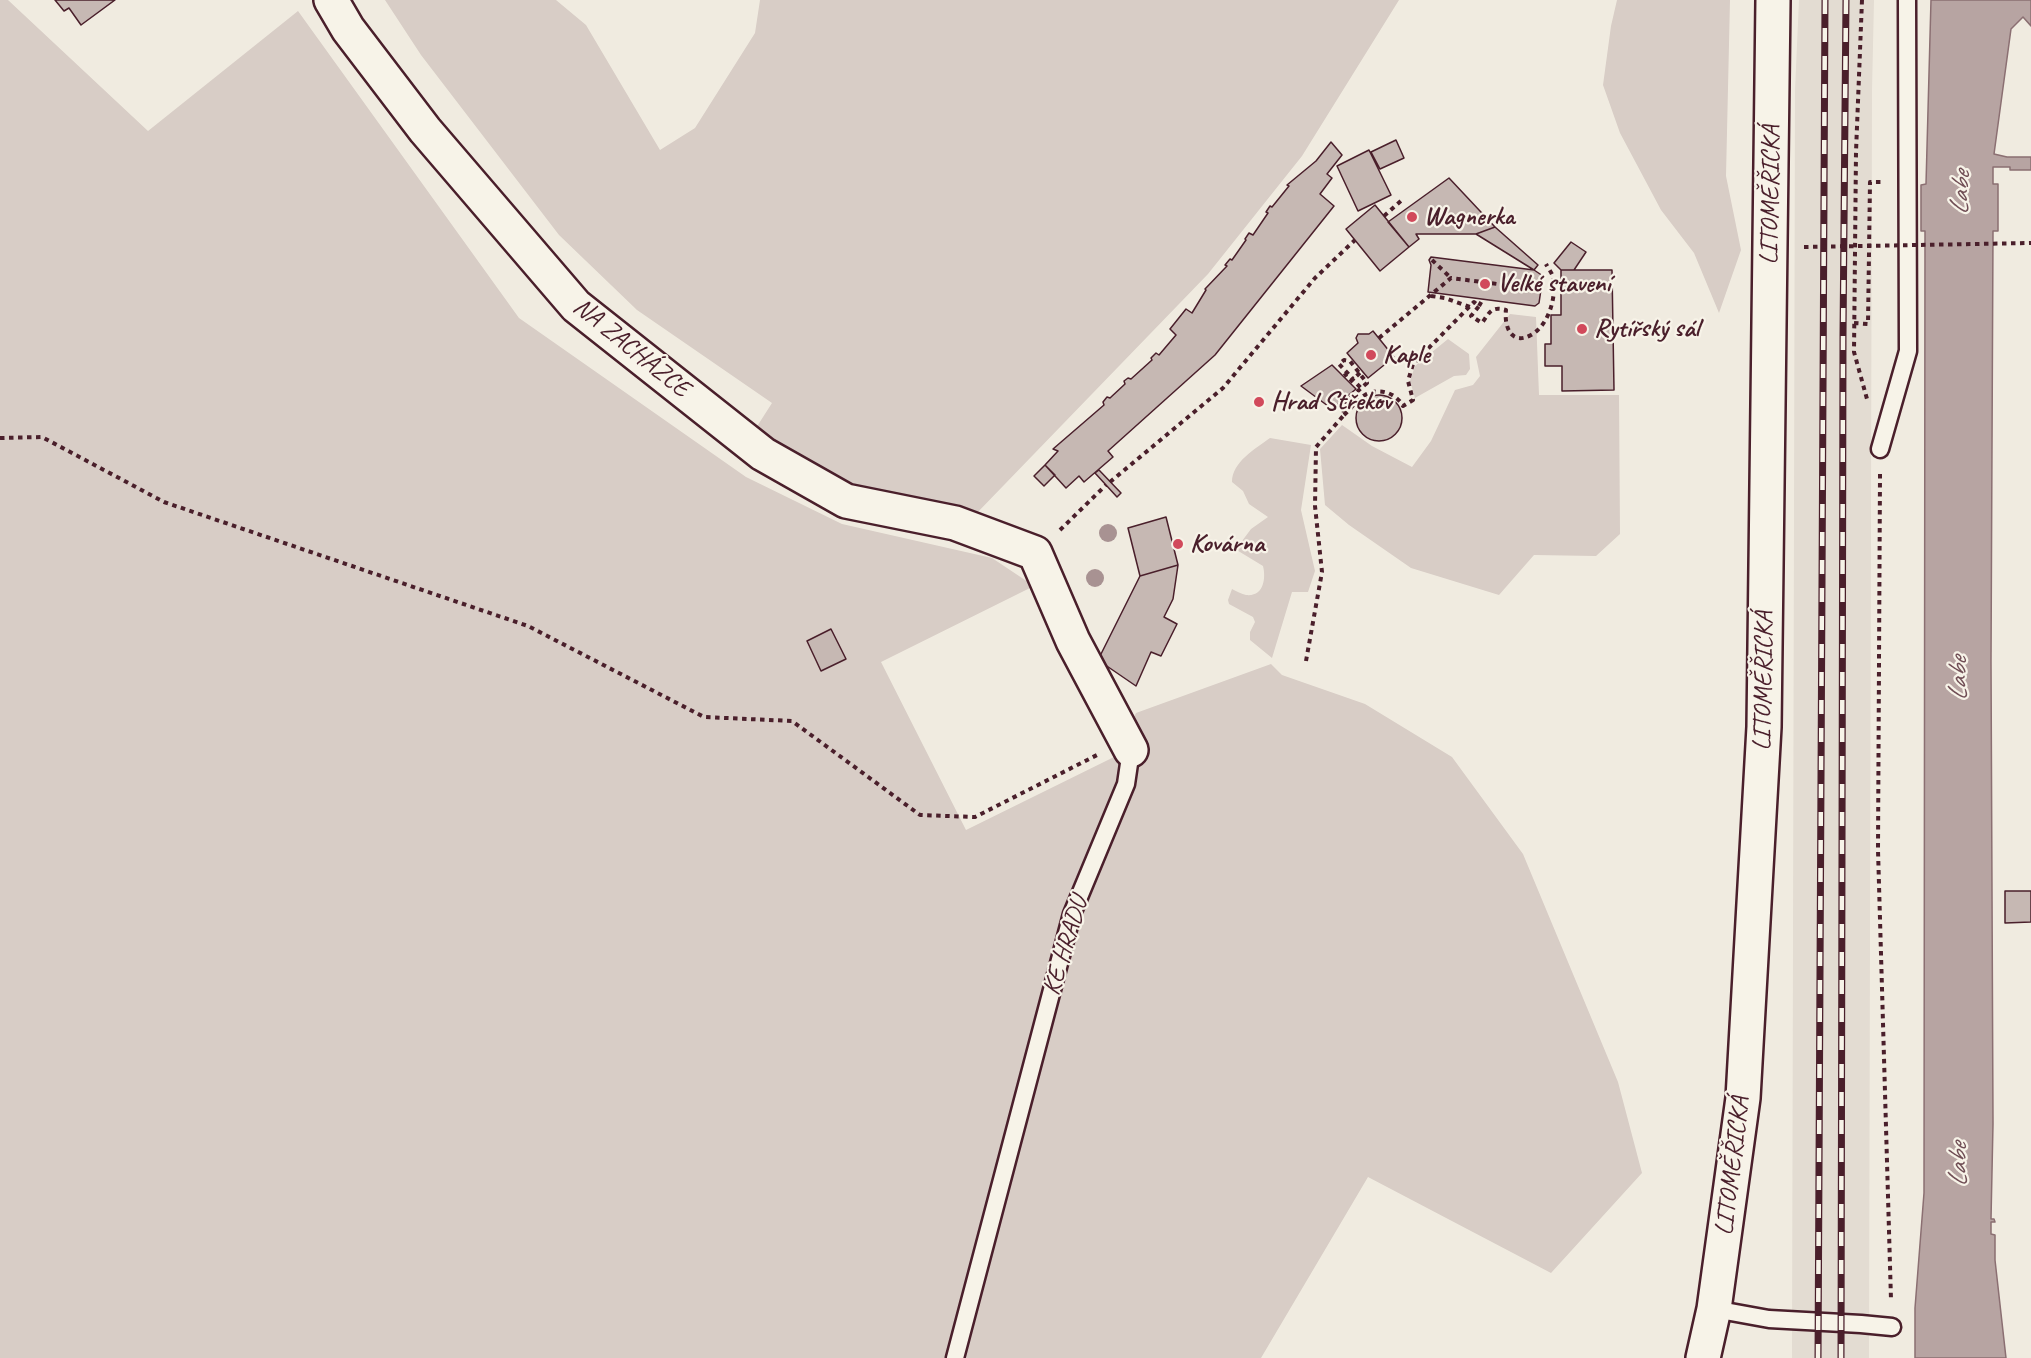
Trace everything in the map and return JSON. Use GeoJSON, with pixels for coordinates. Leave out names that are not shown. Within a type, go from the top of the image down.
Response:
{"type":"FeatureCollection","features":[{"type":"Feature","properties":{"kind":"main road","name":"NA ZACHÁZCE"},"geometry":{"type":"LineString","coordinates":[[331,0],[348,29],[425,130],[576,306],[763,454],[846,501],[955,523],[1035,553]]}},
{"type":"Feature","properties":{"kind":"main road","name":"LITOMĚŘICKÁ"},"geometry":{"type":"LineString","coordinates":[[1703,1358],[1714,1309],[1743,1098],[1764,728],[1773,0]]}},
{"type":"Feature","properties":{"kind":"main road"},"geometry":{"type":"LineString","coordinates":[[1035,553],[1074,641],[1131,750]]}},
{"type":"Feature","properties":{"kind":"lane"},"geometry":{"type":"LineString","coordinates":[[1880,449],[1908,351],[1907,0]]}},
{"type":"Feature","properties":{"kind":"lane","name":"KE HRADU"},"geometry":{"type":"LineString","coordinates":[[955,1358],[1072,914],[1126,784],[1131,750]]}},
{"type":"Feature","properties":{"kind":"lane"},"geometry":{"type":"LineString","coordinates":[[1714,1309],[1769,1319],[1892,1327]]}},
{"type":"Feature","properties":{"kind":"path"},"geometry":{"type":"LineString","coordinates":[[1862,0],[1856,152],[1854,352],[1880,449],[1878,850],[1892,1327]]}},
{"type":"Feature","properties":{"kind":"path"},"geometry":{"type":"LineString","coordinates":[[1854,323],[1868,324],[1870,182],[1882,182]]}},
{"type":"Feature","properties":{"kind":"path"},"geometry":{"type":"LineString","coordinates":[[1384,216],[1402,200]]}},
{"type":"Feature","properties":{"kind":"path"},"geometry":{"type":"LineString","coordinates":[[1035,553],[1108,483],[1223,388],[1315,279],[1355,240]]}},
{"type":"Feature","properties":{"kind":"path"},"geometry":{"type":"LineString","coordinates":[[1804,247],[2031,243]]}},
{"type":"Feature","properties":{"kind":"path"},"geometry":{"type":"LineString","coordinates":[[1432,260],[1451,278],[1536,289]]}},
{"type":"Feature","properties":{"kind":"path"},"geometry":{"type":"LineString","coordinates":[[1483,299],[1471,316],[1482,323],[1493,309],[1506,310],[1507,330],[1514,336],[1523,338],[1533,335],[1552,308],[1553,276],[1546,264]]}},
{"type":"Feature","properties":{"kind":"path"},"geometry":{"type":"LineString","coordinates":[[1379,338],[1451,278]]}},
{"type":"Feature","properties":{"kind":"path"},"geometry":{"type":"LineString","coordinates":[[1431,296],[1445,298],[1470,307]]}},
{"type":"Feature","properties":{"kind":"path"},"geometry":{"type":"LineString","coordinates":[[1306,661],[1322,572],[1315,506],[1316,447],[1366,394],[1375,391],[1385,392],[1394,396],[1403,406],[1413,400],[1408,381],[1413,364],[1474,302],[1479,306]]}},
{"type":"Feature","properties":{"kind":"path"},"geometry":{"type":"LineString","coordinates":[[1343,416],[1343,404],[1367,383],[1350,362],[1344,360],[1340,364],[1351,380],[1362,371]]}},
{"type":"Feature","properties":{"kind":"path"},"geometry":{"type":"LineString","coordinates":[[1344,376],[1347,374],[1362,388]]}},
{"type":"Feature","properties":{"kind":"path"},"geometry":{"type":"LineString","coordinates":[[0,438],[42,437],[164,502],[528,626],[704,717],[792,721],[920,815],[975,817],[1097,755],[1131,750]]}},
{"type":"Feature","properties":{"kind":"shaded area"},"geometry":{"type":"Polygon","coordinates":[[[0,0],[8,0],[148,131],[298,11],[519,318],[746,477],[842,524],[992,558],[1034,586],[881,662],[966,830],[1114,757],[1136,713],[1271,664],[1282,675],[1365,704],[1452,757],[1523,854],[1618,1082],[1642,1173],[1551,1273],[1368,1177],[1261,1358],[0,1358],[0,0]]]}},
{"type":"Feature","properties":{"kind":"shaded area"},"geometry":{"type":"Polygon","coordinates":[[[385,0],[556,0],[586,25],[660,150],[695,128],[755,33],[760,0],[1399,0],[1302,156],[1208,274],[975,515],[841,483],[812,467],[756,428],[772,403],[637,310],[559,235],[421,55],[385,0]]]}},
{"type":"Feature","properties":{"kind":"shaded area"},"geometry":{"type":"Polygon","coordinates":[[[1617,0],[1730,0],[1726,176],[1741,250],[1719,313],[1694,253],[1661,210],[1620,133],[1603,85],[1617,0]]]}},
{"type":"Feature","properties":{"kind":"shaded area"},"geometry":{"type":"Polygon","coordinates":[[[1799,0],[1874,0],[1869,1358],[1792,1358],[1795,90],[1799,0]]]}},
{"type":"Feature","properties":{"kind":"shaded area"},"geometry":{"type":"Polygon","coordinates":[[[1510,314],[1536,317],[1539,395],[1619,395],[1620,534],[1596,556],[1534,555],[1499,595],[1411,568],[1349,525],[1325,505],[1320,449],[1342,425],[1372,446],[1412,467],[1431,441],[1455,390],[1473,385],[1480,376],[1476,357],[1510,314]]]}},
{"type":"Feature","properties":{"kind":"shaded area"},"geometry":{"type":"Polygon","coordinates":[[[1448,339],[1469,354],[1470,369],[1466,375],[1454,376],[1415,398],[1410,381],[1415,366],[1448,339]]]}},
{"type":"Feature","properties":{"kind":"shaded area"},"geometry":{"type":"Polygon","coordinates":[[[1270,438],[1311,445],[1301,510],[1315,571],[1308,592],[1292,592],[1272,658],[1250,640],[1250,632],[1255,622],[1253,617],[1229,604],[1228,600],[1232,589],[1252,595],[1260,590],[1264,581],[1263,566],[1232,545],[1242,541],[1251,529],[1268,517],[1249,504],[1243,491],[1232,482],[1240,462],[1270,438]]]}},
{"type":"Feature","properties":{"kind":"water","name":"Labe"},"geometry":{"type":"Polygon","coordinates":[[[1931,0],[2031,0],[2031,26],[2023,17],[2011,29],[1994,154],[2007,157],[2031,157],[2031,170],[1993,167],[1993,184],[1998,184],[1998,231],[1993,231],[1991,660],[1993,1124],[1991,1219],[1995,1222],[1991,1222],[1991,1234],[1995,1235],[1995,1260],[2006,1358],[1915,1358],[1915,1308],[1924,1193],[1925,231],[1921,231],[1921,185],[1926,184],[1931,0]]]}},
{"type":"Feature","properties":{"kind":"building"},"geometry":{"type":"Polygon","coordinates":[[[55,0],[115,0],[81,25],[69,8],[64,11],[55,0]]]}},
{"type":"Feature","properties":{"kind":"building"},"geometry":{"type":"Polygon","coordinates":[[[1396,140],[1404,158],[1380,169],[1371,152],[1396,140]]]}},
{"type":"Feature","properties":{"kind":"building"},"geometry":{"type":"Polygon","coordinates":[[[1331,142],[1342,155],[1327,174],[1332,178],[1320,194],[1334,206],[1215,355],[1108,451],[1113,457],[1084,482],[1079,476],[1066,488],[1045,465],[1058,451],[1053,449],[1104,405],[1103,402],[1107,397],[1110,398],[1125,384],[1124,381],[1131,379],[1152,360],[1151,358],[1156,353],[1159,355],[1176,335],[1170,329],[1186,309],[1192,313],[1205,289],[1227,266],[1225,265],[1230,259],[1232,260],[1249,233],[1253,235],[1268,213],[1266,212],[1270,206],[1272,207],[1289,186],[1287,185],[1316,161],[1331,142]]]}},
{"type":"Feature","properties":{"kind":"building"},"geometry":{"type":"Polygon","coordinates":[[[1369,150],[1391,195],[1358,211],[1337,166],[1369,150]]]}},
{"type":"Feature","properties":{"kind":"building"},"geometry":{"type":"Polygon","coordinates":[[[1449,178],[1495,227],[1476,234],[1416,234],[1419,239],[1409,247],[1388,222],[1449,178]]]}},
{"type":"Feature","properties":{"kind":"building"},"geometry":{"type":"Polygon","coordinates":[[[1375,205],[1409,247],[1380,271],[1346,229],[1375,205]]]}},
{"type":"Feature","properties":{"kind":"building"},"geometry":{"type":"Polygon","coordinates":[[[1495,227],[1538,265],[1534,270],[1476,234],[1495,227]]]}},
{"type":"Feature","properties":{"kind":"building"},"geometry":{"type":"Polygon","coordinates":[[[1571,242],[1586,252],[1574,270],[1561,270],[1554,263],[1571,242]]]}},
{"type":"Feature","properties":{"kind":"building","name":"Velké stavení"},"geometry":{"type":"Polygon","coordinates":[[[1431,257],[1534,270],[1543,276],[1539,303],[1535,306],[1428,292],[1431,257]]]}},
{"type":"Feature","properties":{"kind":"building","name":"Rytířský sál"},"geometry":{"type":"Polygon","coordinates":[[[1561,270],[1612,270],[1614,390],[1562,391],[1562,366],[1545,366],[1545,344],[1551,344],[1551,315],[1561,315],[1561,270]]]}},
{"type":"Feature","properties":{"kind":"building","name":"Kaple"},"geometry":{"type":"Polygon","coordinates":[[[1373,331],[1394,357],[1368,378],[1347,353],[1358,343],[1356,338],[1358,334],[1369,334],[1373,331]]]}},
{"type":"Feature","properties":{"kind":"building"},"geometry":{"type":"Polygon","coordinates":[[[1332,365],[1356,389],[1332,409],[1301,386],[1332,365]]]}},
{"type":"Feature","properties":{"kind":"building"},"geometry":{"type":"Polygon","coordinates":[[[1379,395],[1395,402],[1402,418],[1395,434],[1379,441],[1363,434],[1356,418],[1363,402],[1379,395]]]}},
{"type":"Feature","properties":{"kind":"building"},"geometry":{"type":"Polygon","coordinates":[[[1045,465],[1055,475],[1044,486],[1034,476],[1045,465]]]}},
{"type":"Feature","properties":{"kind":"building"},"geometry":{"type":"Polygon","coordinates":[[[1099,470],[1121,493],[1117,497],[1095,473],[1099,470]]]}},
{"type":"Feature","properties":{"kind":"building"},"geometry":{"type":"Polygon","coordinates":[[[1166,517],[1178,565],[1140,576],[1128,528],[1166,517]]]}},
{"type":"Feature","properties":{"kind":"building"},"geometry":{"type":"Polygon","coordinates":[[[1178,565],[1173,599],[1164,617],[1177,624],[1161,656],[1151,652],[1136,686],[1098,660],[1140,576],[1178,565]]]}},
{"type":"Feature","properties":{"kind":"building"},"geometry":{"type":"Polygon","coordinates":[[[831,629],[846,659],[821,671],[807,641],[831,629]]]}},
{"type":"Feature","properties":{"kind":"building"},"geometry":{"type":"Polygon","coordinates":[[[2005,891],[2031,891],[2031,922],[2005,923],[2005,891]]]}},
{"type":"Feature","properties":{"kind":"railway"},"geometry":{"type":"LineString","coordinates":[[1818,1358],[1825,0]]}},
{"type":"Feature","properties":{"kind":"railway"},"geometry":{"type":"LineString","coordinates":[[1841,1358],[1846,0]]}},
{"type":"Feature","properties":{"kind":"place","name":"Wagnerka"},"geometry":{"type":"Point","coordinates":[1412,217]}},
{"type":"Feature","properties":{"kind":"place","name":"Velké stavení"},"geometry":{"type":"Point","coordinates":[1485,284]}},
{"type":"Feature","properties":{"kind":"place","name":"Rytířský sál"},"geometry":{"type":"Point","coordinates":[1582,329]}},
{"type":"Feature","properties":{"kind":"place","name":"Kaple"},"geometry":{"type":"Point","coordinates":[1371,355]}},
{"type":"Feature","properties":{"kind":"place","name":"Hrad Střekov"},"geometry":{"type":"Point","coordinates":[1259,402]}},
{"type":"Feature","properties":{"kind":"place","name":"Kovárna"},"geometry":{"type":"Point","coordinates":[1178,544]}}]}
